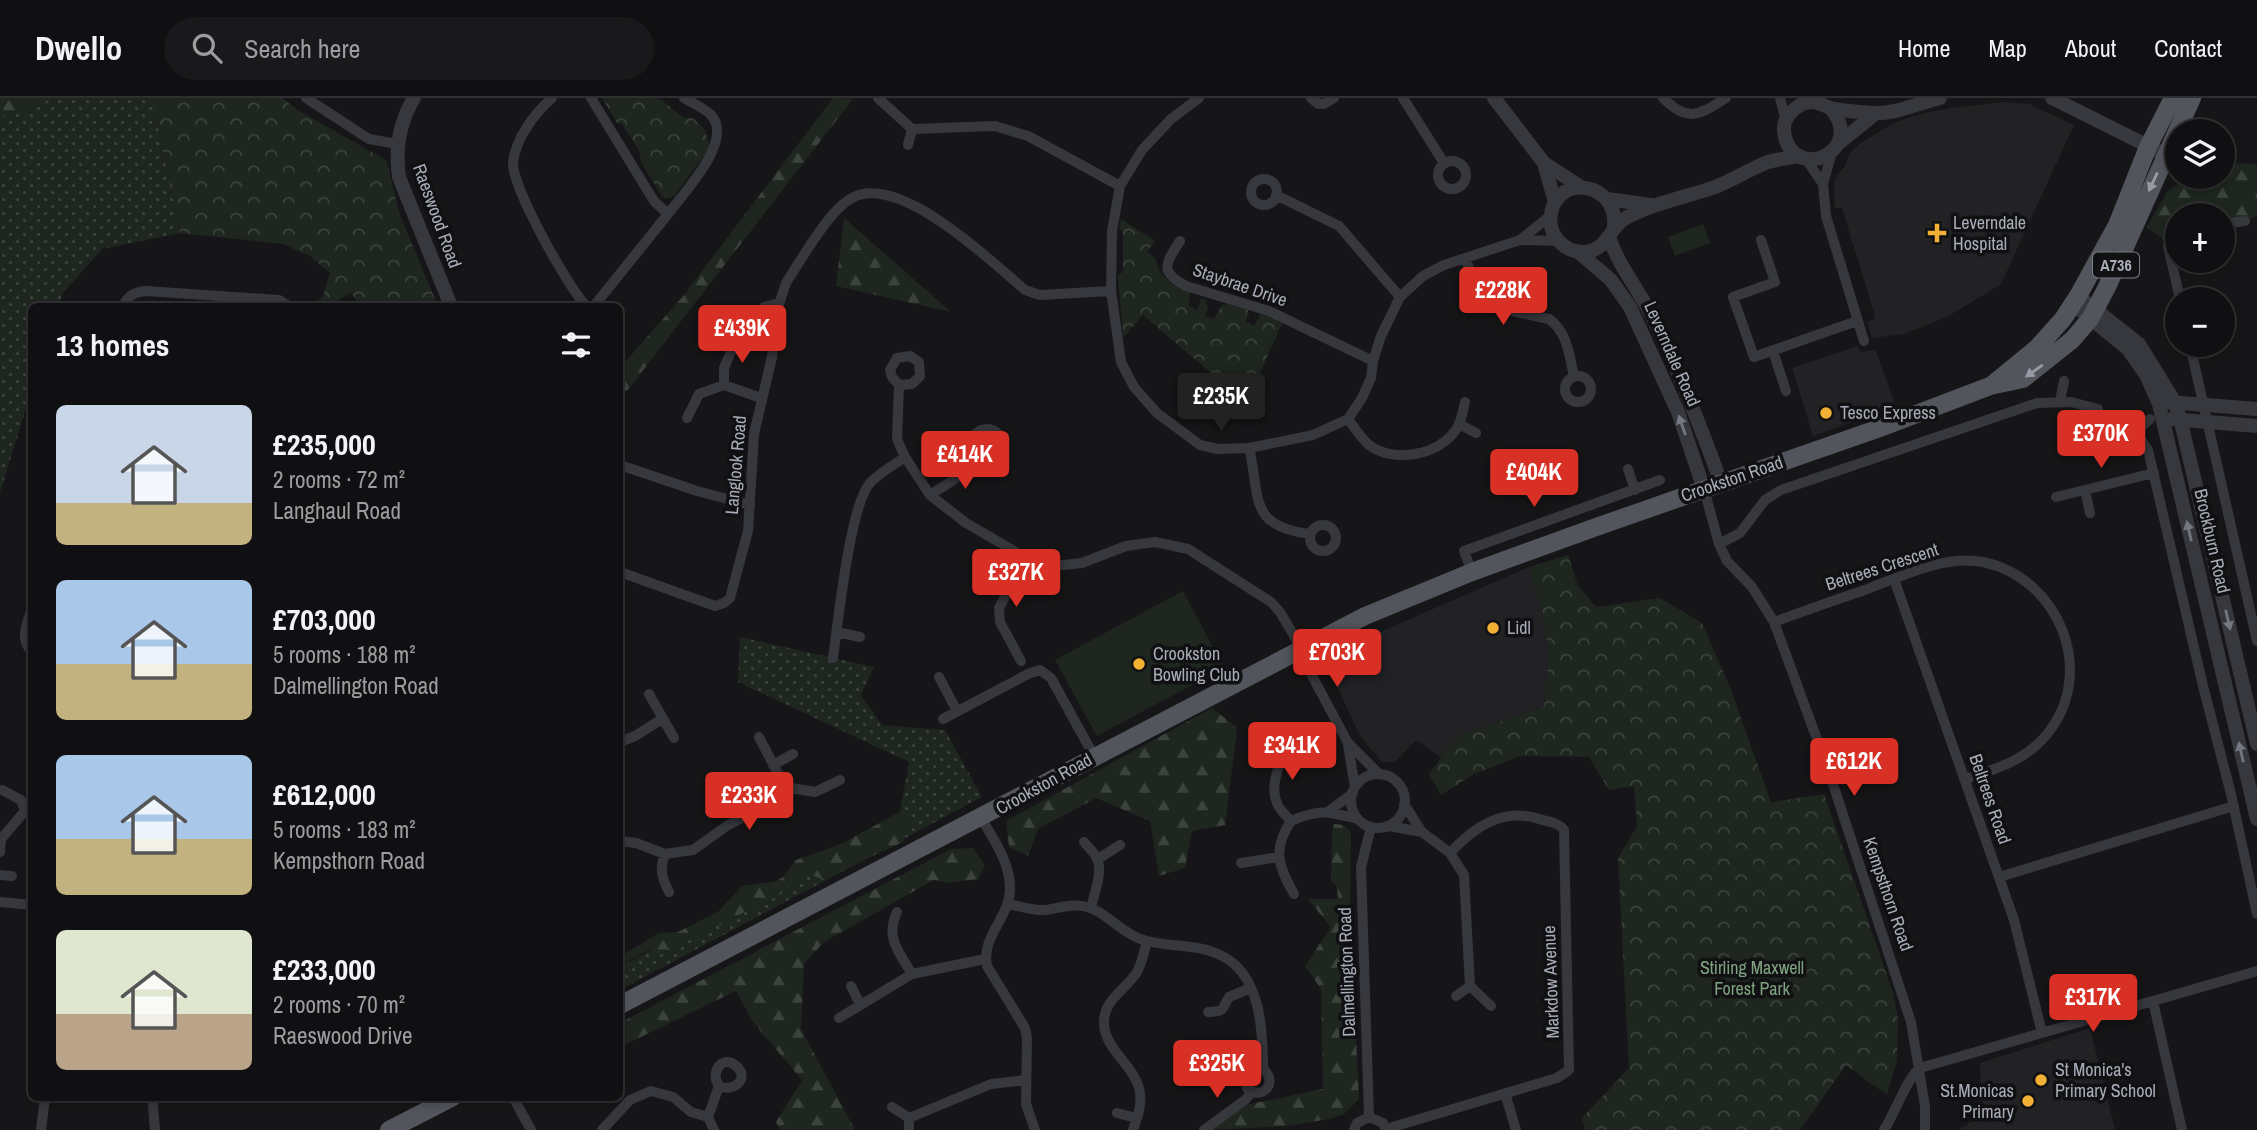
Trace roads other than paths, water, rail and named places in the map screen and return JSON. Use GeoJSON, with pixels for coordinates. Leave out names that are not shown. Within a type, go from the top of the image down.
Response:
{"type":"FeatureCollection","features":[{"type":"Feature","properties":{"kind":"main road","name":"Crookston Road"},"geometry":{"type":"LineString","coordinates":[[1990,386],[2037,348],[2063,319],[2117,225],[2148,147],[2173,98]]}},
{"type":"Feature","properties":{"kind":"main road","name":"Crookston Road"},"geometry":{"type":"LineString","coordinates":[[2182,119],[2192,98]]}},
{"type":"Feature","properties":{"kind":"main road","name":"Crookston Road"},"geometry":{"type":"LineString","coordinates":[[623,1003],[1365,616],[1472,572],[1877,429],[1990,386],[2023,379],[2072,340],[2093,314],[2165,155]]}},
{"type":"Feature","properties":{"kind":"main road"},"geometry":{"type":"LineString","coordinates":[[393,1129],[446,1101]]}},
{"type":"Feature","properties":{"kind":"street"},"geometry":{"type":"LineString","coordinates":[[306,98],[369,139],[397,144]]}},
{"type":"Feature","properties":{"kind":"street","name":"Raeswood Road"},"geometry":{"type":"LineString","coordinates":[[414,98],[405,114],[397,144],[396,161],[402,189],[450,303]]}},
{"type":"Feature","properties":{"kind":"street"},"geometry":{"type":"LineString","coordinates":[[552,98],[536,114],[517,147],[514,174],[565,278],[584,303]]}},
{"type":"Feature","properties":{"kind":"street"},"geometry":{"type":"LineString","coordinates":[[591,98],[654,201],[668,214]]}},
{"type":"Feature","properties":{"kind":"street"},"geometry":{"type":"LineString","coordinates":[[596,303],[668,214],[702,168],[716,143],[717,130],[712,116],[684,98]]}},
{"type":"Feature","properties":{"kind":"street"},"geometry":{"type":"LineString","coordinates":[[878,98],[912,129],[995,126],[1028,136],[1120,186]]}},
{"type":"Feature","properties":{"kind":"street"},"geometry":{"type":"LineString","coordinates":[[1199,98],[1171,119],[1142,150],[1120,186],[1112,231],[1111,291],[1121,362],[1134,387],[1157,412],[1200,445],[1218,449],[1250,448],[1313,435],[1348,419],[1363,398],[1371,378],[1381,336],[1400,297],[1423,276],[1465,258],[1520,240],[1559,241],[1577,251],[1592,250],[1612,231],[1651,205],[1714,187],[1770,162],[1816,159],[1835,148],[1876,113]]}},
{"type":"Feature","properties":{"kind":"street"},"geometry":{"type":"LineString","coordinates":[[1311,98],[1318,104],[1324,104],[1334,98]]}},
{"type":"Feature","properties":{"kind":"street"},"geometry":{"type":"LineString","coordinates":[[1403,98],[1444,163]]}},
{"type":"Feature","properties":{"kind":"street"},"geometry":{"type":"LineString","coordinates":[[1494,98],[1544,163],[1581,187],[1595,190],[1607,199],[1614,212],[1612,231]]}},
{"type":"Feature","properties":{"kind":"street"},"geometry":{"type":"LineString","coordinates":[[1663,98],[1677,112],[1698,115],[1726,98]]}},
{"type":"Feature","properties":{"kind":"street"},"geometry":{"type":"LineString","coordinates":[[1780,98],[1786,121],[1785,139],[1789,147],[1803,158],[1823,184]]}},
{"type":"Feature","properties":{"kind":"street"},"geometry":{"type":"LineString","coordinates":[[1786,121],[1798,101],[1816,102],[1831,109],[1876,113],[1940,98]]}},
{"type":"Feature","properties":{"kind":"street"},"geometry":{"type":"LineString","coordinates":[[2052,98],[2165,155]]}},
{"type":"Feature","properties":{"kind":"street"},"geometry":{"type":"LineString","coordinates":[[1831,109],[1841,125],[1823,184],[1826,216],[1864,341]]}},
{"type":"Feature","properties":{"kind":"street"},"geometry":{"type":"LineString","coordinates":[[908,145],[912,129]]}},
{"type":"Feature","properties":{"kind":"street"},"geometry":{"type":"LineString","coordinates":[[1770,162],[1785,139]]}},
{"type":"Feature","properties":{"kind":"street"},"geometry":{"type":"LineString","coordinates":[[1544,163],[1553,209],[1552,229],[1559,241]]}},
{"type":"Feature","properties":{"kind":"street"},"geometry":{"type":"LineString","coordinates":[[1520,240],[1553,209],[1566,192],[1581,187]]}},
{"type":"Feature","properties":{"kind":"street","name":"Langlook Road"},"geometry":{"type":"LineString","coordinates":[[623,573],[715,606],[730,598],[744,545],[750,505],[754,434],[772,357],[779,303],[786,283],[831,217],[853,197],[870,193],[897,198],[949,226],[1025,290],[1040,295],[1111,291]]}},
{"type":"Feature","properties":{"kind":"street"},"geometry":{"type":"LineString","coordinates":[[1276,195],[1339,226],[1400,297]]}},
{"type":"Feature","properties":{"kind":"street"},"geometry":{"type":"LineString","coordinates":[[1607,199],[1651,205]]}},
{"type":"Feature","properties":{"kind":"street"},"geometry":{"type":"LineString","coordinates":[[2235,222],[2245,221]]}},
{"type":"Feature","properties":{"kind":"street","name":"Leverndale Road"},"geometry":{"type":"LineString","coordinates":[[1612,231],[1618,259],[1653,318],[1693,406],[1713,486]]}},
{"type":"Feature","properties":{"kind":"street"},"geometry":{"type":"LineString","coordinates":[[1761,240],[1775,282],[1733,296],[1754,357],[1857,321]]}},
{"type":"Feature","properties":{"kind":"street","name":"Staybrae Drive"},"geometry":{"type":"LineString","coordinates":[[1180,241],[1167,262],[1167,271],[1174,280],[1269,311],[1373,361]]}},
{"type":"Feature","properties":{"kind":"street","name":"Leverndale Road"},"geometry":{"type":"LineString","coordinates":[[1577,251],[1611,280],[1630,307],[1713,486]]}},
{"type":"Feature","properties":{"kind":"street"},"geometry":{"type":"LineString","coordinates":[[1465,258],[1484,305],[1549,319],[1557,324],[1570,355],[1574,377]]}},
{"type":"Feature","properties":{"kind":"street"},"geometry":{"type":"LineString","coordinates":[[125,303],[136,292],[157,291],[279,300],[284,303]]}},
{"type":"Feature","properties":{"kind":"street","name":"Brockburn Road"},"geometry":{"type":"LineString","coordinates":[[2075,300],[2139,344],[2166,403],[2180,418],[2257,744]]}},
{"type":"Feature","properties":{"kind":"street"},"geometry":{"type":"LineString","coordinates":[[747,330],[764,307],[779,303]]}},
{"type":"Feature","properties":{"kind":"street"},"geometry":{"type":"LineString","coordinates":[[724,385],[724,368],[736,340]]}},
{"type":"Feature","properties":{"kind":"street"},"geometry":{"type":"LineString","coordinates":[[1773,351],[1786,390]]}},
{"type":"Feature","properties":{"kind":"street"},"geometry":{"type":"LineString","coordinates":[[2193,357],[2257,641]]}},
{"type":"Feature","properties":{"kind":"street"},"geometry":{"type":"LineString","coordinates":[[2060,401],[2064,381]]}},
{"type":"Feature","properties":{"kind":"street"},"geometry":{"type":"LineString","coordinates":[[899,384],[897,439],[905,457],[930,495],[966,523],[1026,558],[1046,564],[1082,564],[1126,546],[1155,542],[1188,548],[1271,602],[1293,634],[1348,743],[1379,775]]}},
{"type":"Feature","properties":{"kind":"street"},"geometry":{"type":"LineString","coordinates":[[687,418],[699,394],[724,385],[761,398]]}},
{"type":"Feature","properties":{"kind":"street"},"geometry":{"type":"LineString","coordinates":[[1719,544],[1740,533],[1765,500],[1781,490],[2016,408],[2060,401],[2098,409]]}},
{"type":"Feature","properties":{"kind":"street"},"geometry":{"type":"LineString","coordinates":[[1348,419],[1370,445],[1396,456],[1416,454],[1442,444],[1459,424],[1465,402]]}},
{"type":"Feature","properties":{"kind":"street"},"geometry":{"type":"LineString","coordinates":[[2166,403],[2257,409]]}},
{"type":"Feature","properties":{"kind":"street","name":"Brockburn Road"},"geometry":{"type":"LineString","coordinates":[[2166,403],[2156,419],[2210,620],[2257,818]]}},
{"type":"Feature","properties":{"kind":"street"},"geometry":{"type":"LineString","coordinates":[[2115,417],[2136,432],[2148,450],[2234,806],[2257,914]]}},
{"type":"Feature","properties":{"kind":"street"},"geometry":{"type":"LineString","coordinates":[[2136,432],[2156,419],[2180,418],[2257,426]]}},
{"type":"Feature","properties":{"kind":"street"},"geometry":{"type":"LineString","coordinates":[[1459,424],[1476,433]]}},
{"type":"Feature","properties":{"kind":"street"},"geometry":{"type":"LineString","coordinates":[[1250,448],[1254,490],[1264,515],[1277,527],[1310,534]]}},
{"type":"Feature","properties":{"kind":"street"},"geometry":{"type":"LineString","coordinates":[[833,658],[852,536],[861,499],[870,483],[905,457]]}},
{"type":"Feature","properties":{"kind":"street"},"geometry":{"type":"LineString","coordinates":[[930,495],[979,459]]}},
{"type":"Feature","properties":{"kind":"street"},"geometry":{"type":"LineString","coordinates":[[623,466],[697,491],[750,505]]}},
{"type":"Feature","properties":{"kind":"street"},"geometry":{"type":"LineString","coordinates":[[1628,469],[1635,490]]}},
{"type":"Feature","properties":{"kind":"street"},"geometry":{"type":"LineString","coordinates":[[2056,496],[2154,473]]}},
{"type":"Feature","properties":{"kind":"street","name":"Crookston Road"},"geometry":{"type":"LineString","coordinates":[[1472,572],[1464,551],[1660,480]]}},
{"type":"Feature","properties":{"kind":"street","name":"Kempsthorn Road"},"geometry":{"type":"LineString","coordinates":[[1713,486],[1719,544],[1727,561],[1752,587],[1774,622],[1829,772],[1899,979],[1920,1068],[1925,1130]]}},
{"type":"Feature","properties":{"kind":"street"},"geometry":{"type":"LineString","coordinates":[[2085,489],[2090,513]]}},
{"type":"Feature","properties":{"kind":"street"},"geometry":{"type":"LineString","coordinates":[[1021,660],[1000,622],[999,608],[1026,558]]}},
{"type":"Feature","properties":{"kind":"street","name":"Beltrees Crescent"},"geometry":{"type":"LineString","coordinates":[[1774,622],[1894,579],[1959,561],[1982,562],[2004,569],[2036,589],[2063,626],[2071,671],[2068,693],[2049,733],[2034,748],[2005,766],[1965,779]]}},
{"type":"Feature","properties":{"kind":"street","name":"Beltrees Road"},"geometry":{"type":"LineString","coordinates":[[1894,579],[2014,920],[2042,1032]]}},
{"type":"Feature","properties":{"kind":"street"},"geometry":{"type":"LineString","coordinates":[[28,620],[23,636],[28,647]]}},
{"type":"Feature","properties":{"kind":"street"},"geometry":{"type":"LineString","coordinates":[[2189,626],[2210,620]]}},
{"type":"Feature","properties":{"kind":"street"},"geometry":{"type":"LineString","coordinates":[[837,632],[860,637]]}},
{"type":"Feature","properties":{"kind":"street"},"geometry":{"type":"LineString","coordinates":[[943,719],[1040,670],[1051,678],[1094,756]]}},
{"type":"Feature","properties":{"kind":"street"},"geometry":{"type":"LineString","coordinates":[[939,677],[957,711]]}},
{"type":"Feature","properties":{"kind":"street"},"geometry":{"type":"LineString","coordinates":[[649,694],[674,738]]}},
{"type":"Feature","properties":{"kind":"street"},"geometry":{"type":"LineString","coordinates":[[623,741],[662,719]]}},
{"type":"Feature","properties":{"kind":"street"},"geometry":{"type":"LineString","coordinates":[[759,737],[773,765],[791,788],[815,792],[840,780]]}},
{"type":"Feature","properties":{"kind":"street"},"geometry":{"type":"LineString","coordinates":[[1348,743],[1354,790],[1352,806],[1358,819]]}},
{"type":"Feature","properties":{"kind":"street"},"geometry":{"type":"LineString","coordinates":[[1290,745],[1280,761],[1275,793],[1276,802],[1291,821]]}},
{"type":"Feature","properties":{"kind":"street"},"geometry":{"type":"LineString","coordinates":[[1264,752],[1280,761]]}},
{"type":"Feature","properties":{"kind":"street"},"geometry":{"type":"LineString","coordinates":[[773,765],[793,754]]}},
{"type":"Feature","properties":{"kind":"street"},"geometry":{"type":"LineString","coordinates":[[1329,811],[1365,778],[1379,775],[1393,779],[1403,792],[1404,804],[1399,817],[1389,826]]}},
{"type":"Feature","properties":{"kind":"street"},"geometry":{"type":"LineString","coordinates":[[623,841],[636,843],[665,854],[693,850],[728,825],[785,797],[791,788]]}},
{"type":"Feature","properties":{"kind":"street"},"geometry":{"type":"LineString","coordinates":[[0,852],[1,839],[25,811],[20,800],[2,790]]}},
{"type":"Feature","properties":{"kind":"street"},"geometry":{"type":"LineString","coordinates":[[1404,804],[1422,832],[1450,853],[1464,875],[1470,986],[1491,1006]]}},
{"type":"Feature","properties":{"kind":"street"},"geometry":{"type":"LineString","coordinates":[[1998,877],[2234,806]]}},
{"type":"Feature","properties":{"kind":"street"},"geometry":{"type":"LineString","coordinates":[[1294,894],[1282,873],[1278,857],[1284,832],[1291,821],[1310,813],[1329,811],[1358,819],[1371,827],[1389,826],[1422,832]]}},
{"type":"Feature","properties":{"kind":"street","name":"Markdow Avenue"},"geometry":{"type":"LineString","coordinates":[[1386,1130],[1557,1078],[1569,1070],[1564,830],[1556,824],[1526,814],[1511,814],[1480,826],[1450,853]]}},
{"type":"Feature","properties":{"kind":"street"},"geometry":{"type":"LineString","coordinates":[[981,818],[996,843],[1010,881],[1008,904],[991,936],[985,959],[1025,1028],[1026,1104],[1035,1130]]}},
{"type":"Feature","properties":{"kind":"street","name":"Dalmellington Road"},"geometry":{"type":"LineString","coordinates":[[1369,1117],[1361,867],[1371,827]]}},
{"type":"Feature","properties":{"kind":"street"},"geometry":{"type":"LineString","coordinates":[[1084,842],[1098,859],[1097,883],[1091,908]]}},
{"type":"Feature","properties":{"kind":"street"},"geometry":{"type":"LineString","coordinates":[[1098,859],[1121,845]]}},
{"type":"Feature","properties":{"kind":"street"},"geometry":{"type":"LineString","coordinates":[[665,854],[660,866],[668,892]]}},
{"type":"Feature","properties":{"kind":"street"},"geometry":{"type":"LineString","coordinates":[[1241,863],[1278,857]]}},
{"type":"Feature","properties":{"kind":"street"},"geometry":{"type":"LineString","coordinates":[[0,902],[28,905]]}},
{"type":"Feature","properties":{"kind":"street"},"geometry":{"type":"LineString","coordinates":[[1008,904],[1034,909],[1063,906],[1091,908],[1136,938],[1222,955],[1243,973],[1251,988],[1263,1038],[1263,1069],[1271,1079],[1270,1086],[1259,1094],[1252,1092],[1245,1082],[1246,1075],[1250,1070],[1263,1069]]}},
{"type":"Feature","properties":{"kind":"street"},"geometry":{"type":"LineString","coordinates":[[897,912],[891,925],[893,939],[912,974]]}},
{"type":"Feature","properties":{"kind":"street"},"geometry":{"type":"LineString","coordinates":[[1133,1130],[1140,1094],[1137,1082],[1131,1069],[1110,1043],[1104,1023],[1108,1005],[1137,972],[1147,941]]}},
{"type":"Feature","properties":{"kind":"street"},"geometry":{"type":"LineString","coordinates":[[839,1018],[912,974],[985,959]]}},
{"type":"Feature","properties":{"kind":"street"},"geometry":{"type":"LineString","coordinates":[[1884,1130],[1896,1111],[1912,1074],[1920,1068],[2257,971]]}},
{"type":"Feature","properties":{"kind":"street"},"geometry":{"type":"LineString","coordinates":[[851,986],[860,1004]]}},
{"type":"Feature","properties":{"kind":"street"},"geometry":{"type":"LineString","coordinates":[[1456,996],[1470,986]]}},
{"type":"Feature","properties":{"kind":"street"},"geometry":{"type":"LineString","coordinates":[[1208,1013],[1226,1008],[1230,997],[1251,988]]}},
{"type":"Feature","properties":{"kind":"street"},"geometry":{"type":"LineString","coordinates":[[2153,1001],[2182,1130]]}},
{"type":"Feature","properties":{"kind":"street"},"geometry":{"type":"LineString","coordinates":[[909,1118],[991,1084],[1026,1080]]}},
{"type":"Feature","properties":{"kind":"street"},"geometry":{"type":"LineString","coordinates":[[713,1130],[708,1117],[719,1086]]}},
{"type":"Feature","properties":{"kind":"street"},"geometry":{"type":"LineString","coordinates":[[602,1130],[630,1100],[650,1091],[673,1097],[691,1112],[708,1117]]}},
{"type":"Feature","properties":{"kind":"street"},"geometry":{"type":"LineString","coordinates":[[1204,1130],[1252,1092]]}},
{"type":"Feature","properties":{"kind":"street"},"geometry":{"type":"LineString","coordinates":[[1505,1093],[1516,1130]]}},
{"type":"Feature","properties":{"kind":"street"},"geometry":{"type":"LineString","coordinates":[[41,1130],[45,1101]]}},
{"type":"Feature","properties":{"kind":"street"},"geometry":{"type":"LineString","coordinates":[[154,1101],[155,1130]]}},
{"type":"Feature","properties":{"kind":"street"},"geometry":{"type":"LineString","coordinates":[[515,1101],[531,1130]]}},
{"type":"Feature","properties":{"kind":"street"},"geometry":{"type":"LineString","coordinates":[[892,1107],[909,1118]]}},
{"type":"Feature","properties":{"kind":"street"},"geometry":{"type":"LineString","coordinates":[[1117,1113],[1136,1118]]}},
{"type":"Feature","properties":{"kind":"street"},"geometry":{"type":"LineString","coordinates":[[1354,1130],[1357,1123],[1369,1117],[1383,1123],[1386,1130]]}},
{"type":"Feature","properties":{"kind":"street"},"geometry":{"type":"LineString","coordinates":[[909,1118],[909,1130]]}},
{"type":"Feature","properties":{"kind":"place","name":"Leverndale Hospital"},"geometry":{"type":"Point","coordinates":[1937,233]}},
{"type":"Feature","properties":{"kind":"place","name":"Tesco Express"},"geometry":{"type":"Point","coordinates":[1826,413]}},
{"type":"Feature","properties":{"kind":"place","name":"Lidl"},"geometry":{"type":"Point","coordinates":[1493,628]}},
{"type":"Feature","properties":{"kind":"place","name":"Crookston Bowling Club"},"geometry":{"type":"Point","coordinates":[1139,664]}},
{"type":"Feature","properties":{"kind":"place","name":"St Monica's Primary School"},"geometry":{"type":"Point","coordinates":[2041,1080]}},
{"type":"Feature","properties":{"kind":"place","name":"St.Monicas Primary"},"geometry":{"type":"Point","coordinates":[2028,1101]}},
{"type":"Feature","properties":{"kind":"park label","name":"Stirling Maxwell Forest Park"},"geometry":{"type":"Point","coordinates":[1752,978]}}]}
